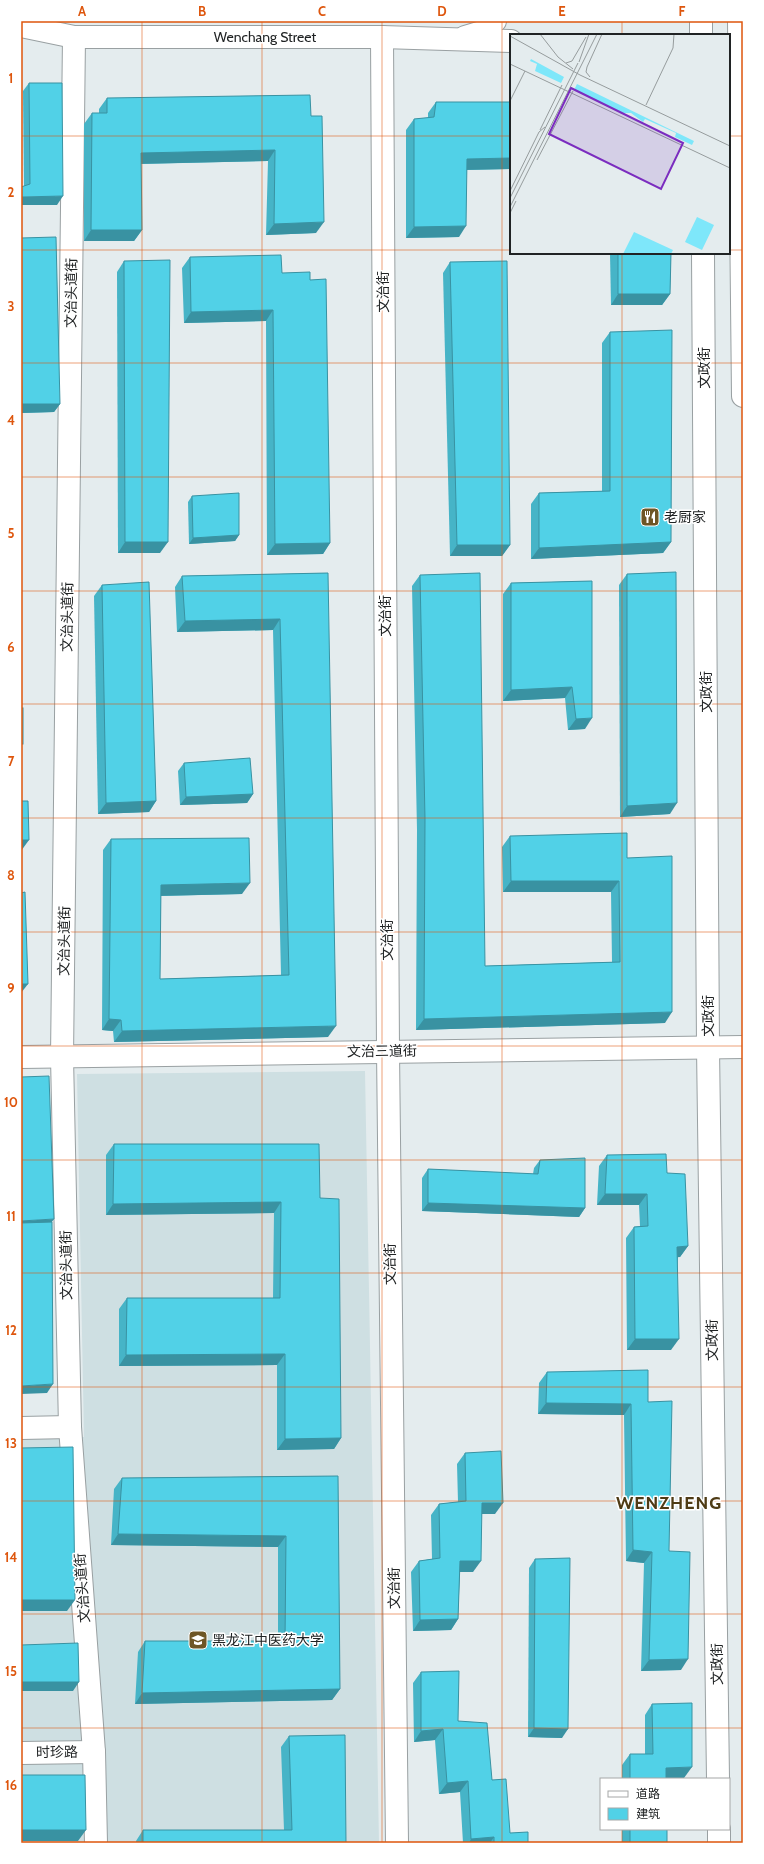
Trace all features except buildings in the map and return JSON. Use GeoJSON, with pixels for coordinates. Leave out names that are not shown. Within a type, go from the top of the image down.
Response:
{"type":"FeatureCollection","features":[{"type":"Feature","properties":{"kind":"street"},"geometry":{"type":"LineString","coordinates":[[458,39],[485,31],[496,21]]}},
{"type":"Feature","properties":{"kind":"street"},"geometry":{"type":"LineString","coordinates":[[701,21],[701,34]]}},
{"type":"Feature","properties":{"kind":"street"},"geometry":{"type":"LineString","coordinates":[[739,21],[734,47],[743,396]]}},
{"type":"Feature","properties":{"kind":"street","name":"Wenchang Street"},"geometry":{"type":"LineString","coordinates":[[21,26],[74,37],[382,37],[510,41]]}},
{"type":"Feature","properties":{"kind":"street","name":"文治头道街"},"geometry":{"type":"LineString","coordinates":[[74,37],[62,1057],[70,1427],[94,1752],[96,1843]]}},
{"type":"Feature","properties":{"kind":"street","name":"文治街"},"geometry":{"type":"LineString","coordinates":[[382,37],[388,1051],[397,1843]]}},
{"type":"Feature","properties":{"kind":"street","name":"文政街"},"geometry":{"type":"LineString","coordinates":[[703,254],[708,1048],[718,1778]]}},
{"type":"Feature","properties":{"kind":"street","name":"文治三道街"},"geometry":{"type":"LineString","coordinates":[[21,1057],[743,1047]]}},
{"type":"Feature","properties":{"kind":"street"},"geometry":{"type":"LineString","coordinates":[[21,1428],[70,1427]]}},
{"type":"Feature","properties":{"kind":"street","name":"时珍路"},"geometry":{"type":"LineString","coordinates":[[21,1753],[94,1752]]}},
{"type":"Feature","properties":{"kind":"street"},"geometry":{"type":"LineString","coordinates":[[719,1830],[719,1843]]}},
{"type":"Feature","properties":{"kind":"shaded area","name":"黑龙江中医药大学"},"geometry":{"type":"Polygon","coordinates":[[[365,1071],[379,1843],[21,1843],[21,1438],[84,1437],[77,1074],[365,1071]]]}},
{"type":"Feature","properties":{"kind":"place","name":"老厨家"},"geometry":{"type":"Point","coordinates":[650,517]}},
{"type":"Feature","properties":{"kind":"place","name":"黑龙江中医药大学"},"geometry":{"type":"Point","coordinates":[198,1640]}},
{"type":"Feature","properties":{"kind":"district","name":"WENZHENG"},"geometry":{"type":"Point","coordinates":[669,1503]}}]}
